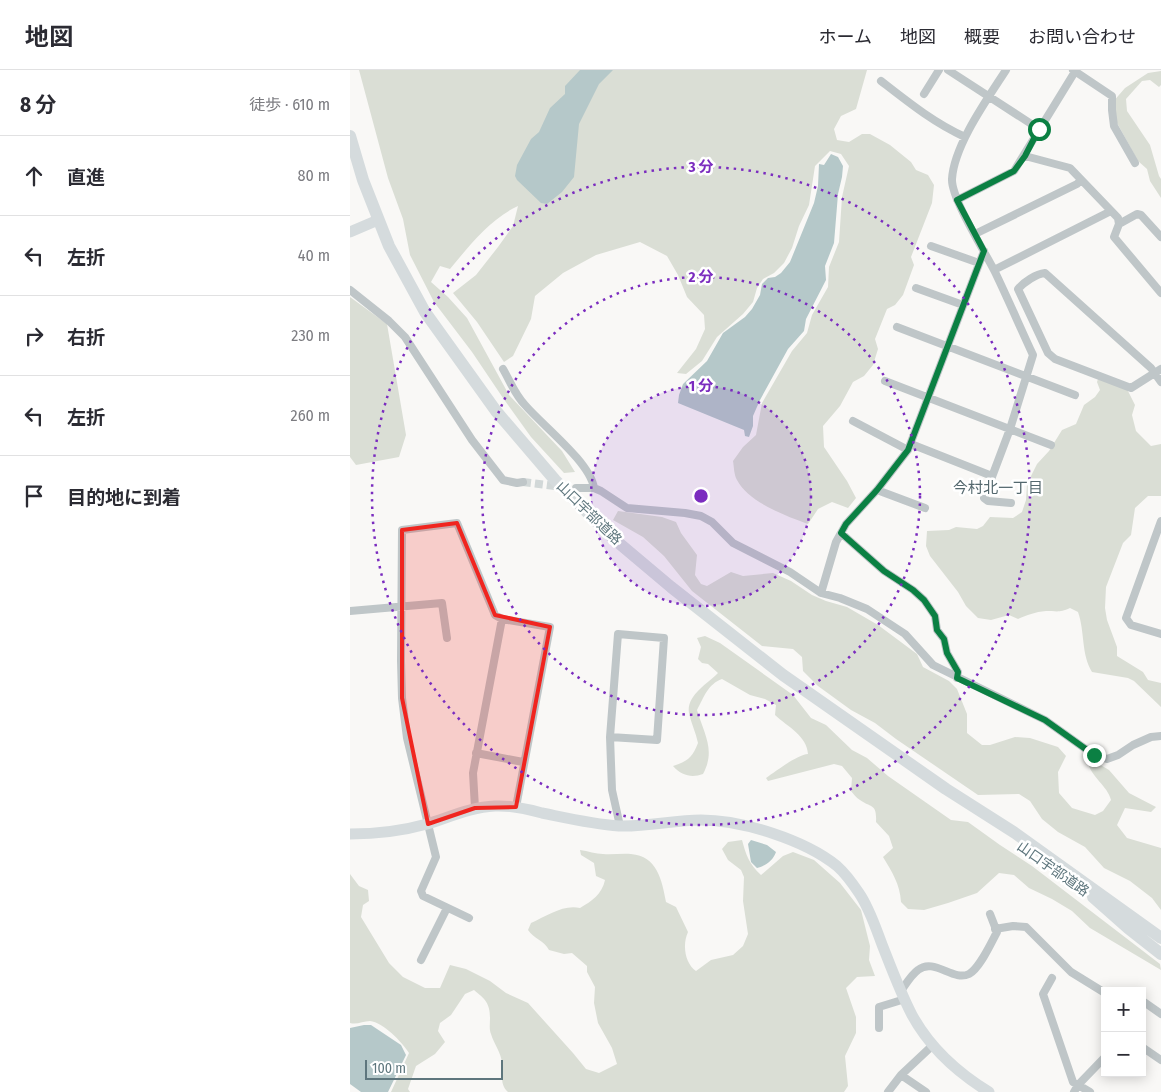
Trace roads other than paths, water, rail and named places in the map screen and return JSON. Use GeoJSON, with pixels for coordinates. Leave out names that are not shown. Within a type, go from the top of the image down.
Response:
{"type":"FeatureCollection","features":[{"type":"Feature","properties":{"kind":"main road","name":"山口宇部道路"},"geometry":{"type":"LineString","coordinates":[[350,136],[363,180],[378,220],[407,282],[496,411],[555,480],[584,510],[643,564],[791,680],[946,789],[1015,833],[1161,938]]}},
{"type":"Feature","properties":{"kind":"main road","name":"山口宇部道路"},"geometry":{"type":"LineString","coordinates":[[946,789],[1009,838],[1161,947]]}},
{"type":"Feature","properties":{"kind":"main road"},"geometry":{"type":"LineString","coordinates":[[1093,897],[1161,954]]}},
{"type":"Feature","properties":{"kind":"main road"},"geometry":{"type":"LineString","coordinates":[[1128,913],[1161,932]]}},
{"type":"Feature","properties":{"kind":"street"},"geometry":{"type":"LineString","coordinates":[[924,94],[940,70]]}},
{"type":"Feature","properties":{"kind":"street"},"geometry":{"type":"LineString","coordinates":[[948,70],[1039,129]]}},
{"type":"Feature","properties":{"kind":"street"},"geometry":{"type":"LineString","coordinates":[[1006,70],[965,137],[956,161],[952,180],[957,200],[994,270],[1033,355],[1010,429],[984,498],[988,501],[1011,503]]}},
{"type":"Feature","properties":{"kind":"street"},"geometry":{"type":"LineString","coordinates":[[957,200],[1014,171],[1025,156],[1075,70],[1112,96],[1114,126],[1135,163]]}},
{"type":"Feature","properties":{"kind":"street"},"geometry":{"type":"LineString","coordinates":[[881,81],[924,115],[945,128],[965,137]]}},
{"type":"Feature","properties":{"kind":"street"},"geometry":{"type":"LineString","coordinates":[[1025,156],[1070,168],[1118,218],[1119,224],[1114,237],[1161,293]]}},
{"type":"Feature","properties":{"kind":"street"},"geometry":{"type":"LineString","coordinates":[[975,234],[1081,180]]}},
{"type":"Feature","properties":{"kind":"street"},"geometry":{"type":"LineString","coordinates":[[994,270],[1111,210]]}},
{"type":"Feature","properties":{"kind":"street"},"geometry":{"type":"LineString","coordinates":[[1119,224],[1137,214],[1141,215],[1161,237]]}},
{"type":"Feature","properties":{"kind":"street"},"geometry":{"type":"LineString","coordinates":[[350,232],[378,220]]}},
{"type":"Feature","properties":{"kind":"street"},"geometry":{"type":"LineString","coordinates":[[931,246],[979,263]]}},
{"type":"Feature","properties":{"kind":"street"},"geometry":{"type":"LineString","coordinates":[[821,593],[836,542],[846,524],[877,490],[909,447],[984,251]]}},
{"type":"Feature","properties":{"kind":"street"},"geometry":{"type":"LineString","coordinates":[[1158,372],[1131,388],[1055,359],[1048,353],[1018,289],[1021,285],[1045,273],[1151,368],[1158,372],[1161,382]]}},
{"type":"Feature","properties":{"kind":"street"},"geometry":{"type":"LineString","coordinates":[[916,288],[963,305]]}},
{"type":"Feature","properties":{"kind":"street"},"geometry":{"type":"LineString","coordinates":[[350,290],[389,321],[405,337],[472,440],[503,480],[517,483],[523,482]]}},
{"type":"Feature","properties":{"kind":"street"},"geometry":{"type":"LineString","coordinates":[[897,327],[1075,395]]}},
{"type":"Feature","properties":{"kind":"street"},"geometry":{"type":"LineString","coordinates":[[503,369],[518,397],[560,440],[589,474],[594,488]]}},
{"type":"Feature","properties":{"kind":"street"},"geometry":{"type":"LineString","coordinates":[[885,381],[1051,445]]}},
{"type":"Feature","properties":{"kind":"street"},"geometry":{"type":"LineString","coordinates":[[853,421],[909,447],[992,476]]}},
{"type":"Feature","properties":{"kind":"street"},"geometry":{"type":"LineString","coordinates":[[576,488],[594,488],[602,491],[627,508],[701,516],[712,522],[733,542],[790,572],[821,593],[867,608],[905,634],[933,665],[1045,720],[1094,755],[1108,759],[1133,745],[1161,736]]}},
{"type":"Feature","properties":{"kind":"street"},"geometry":{"type":"LineString","coordinates":[[877,490],[925,508]]}},
{"type":"Feature","properties":{"kind":"street"},"geometry":{"type":"LineString","coordinates":[[1161,521],[1157,544],[1126,618],[1131,625],[1161,634]]}},
{"type":"Feature","properties":{"kind":"street"},"geometry":{"type":"LineString","coordinates":[[469,918],[423,896],[421,891],[436,856],[407,738],[402,698],[402,530],[457,523],[495,615],[502,619],[550,627],[516,807]]}},
{"type":"Feature","properties":{"kind":"street"},"geometry":{"type":"LineString","coordinates":[[841,533],[884,571],[913,590],[924,600],[935,616],[937,630],[944,639],[947,653],[958,672],[957,678]]}},
{"type":"Feature","properties":{"kind":"street"},"geometry":{"type":"LineString","coordinates":[[350,611],[442,603],[447,638]]}},
{"type":"Feature","properties":{"kind":"street"},"geometry":{"type":"LineString","coordinates":[[475,808],[472,773],[502,619]]}},
{"type":"Feature","properties":{"kind":"street"},"geometry":{"type":"LineString","coordinates":[[610,737],[657,740],[664,638],[618,634],[610,737],[612,790],[620,826]]}},
{"type":"Feature","properties":{"kind":"street"},"geometry":{"type":"LineString","coordinates":[[476,753],[523,762]]}},
{"type":"Feature","properties":{"kind":"street"},"geometry":{"type":"LineString","coordinates":[[350,834],[384,833],[428,824],[475,808],[497,805],[516,807],[579,821],[620,826],[700,820],[734,822],[752,826],[788,840],[826,858],[846,875],[862,898],[903,995],[920,1029],[933,1046],[956,1068],[989,1092]]}},
{"type":"Feature","properties":{"kind":"street"},"geometry":{"type":"LineString","coordinates":[[421,960],[447,908]]}},
{"type":"Feature","properties":{"kind":"street"},"geometry":{"type":"LineString","coordinates":[[879,1028],[879,1007],[903,995],[915,972],[925,966],[931,966],[958,975],[968,975],[978,965],[997,932],[990,914]]}},
{"type":"Feature","properties":{"kind":"street"},"geometry":{"type":"LineString","coordinates":[[996,929],[1014,926],[1026,927],[1072,972],[1101,990]]}},
{"type":"Feature","properties":{"kind":"street"},"geometry":{"type":"LineString","coordinates":[[1052,978],[1043,994],[1076,1089]]}},
{"type":"Feature","properties":{"kind":"street"},"geometry":{"type":"LineString","coordinates":[[1146,1003],[1161,1014]]}},
{"type":"Feature","properties":{"kind":"street"},"geometry":{"type":"LineString","coordinates":[[888,1092],[901,1075],[933,1046]]}},
{"type":"Feature","properties":{"kind":"street"},"geometry":{"type":"LineString","coordinates":[[1146,1050],[1161,1060]]}},
{"type":"Feature","properties":{"kind":"street"},"geometry":{"type":"LineString","coordinates":[[1076,1089],[1101,1061]]}},
{"type":"Feature","properties":{"kind":"street"},"geometry":{"type":"LineString","coordinates":[[901,1075],[926,1092]]}},
{"type":"Feature","properties":{"kind":"street"},"geometry":{"type":"LineString","coordinates":[[1076,1089],[1090,1092]]}},
{"type":"Feature","properties":{"kind":"tunnel"},"geometry":{"type":"LineString","coordinates":[[523,482],[562,487]]}},
{"type":"Feature","properties":{"kind":"district","name":"今村北一丁目"},"geometry":{"type":"Point","coordinates":[998,488]}}]}
